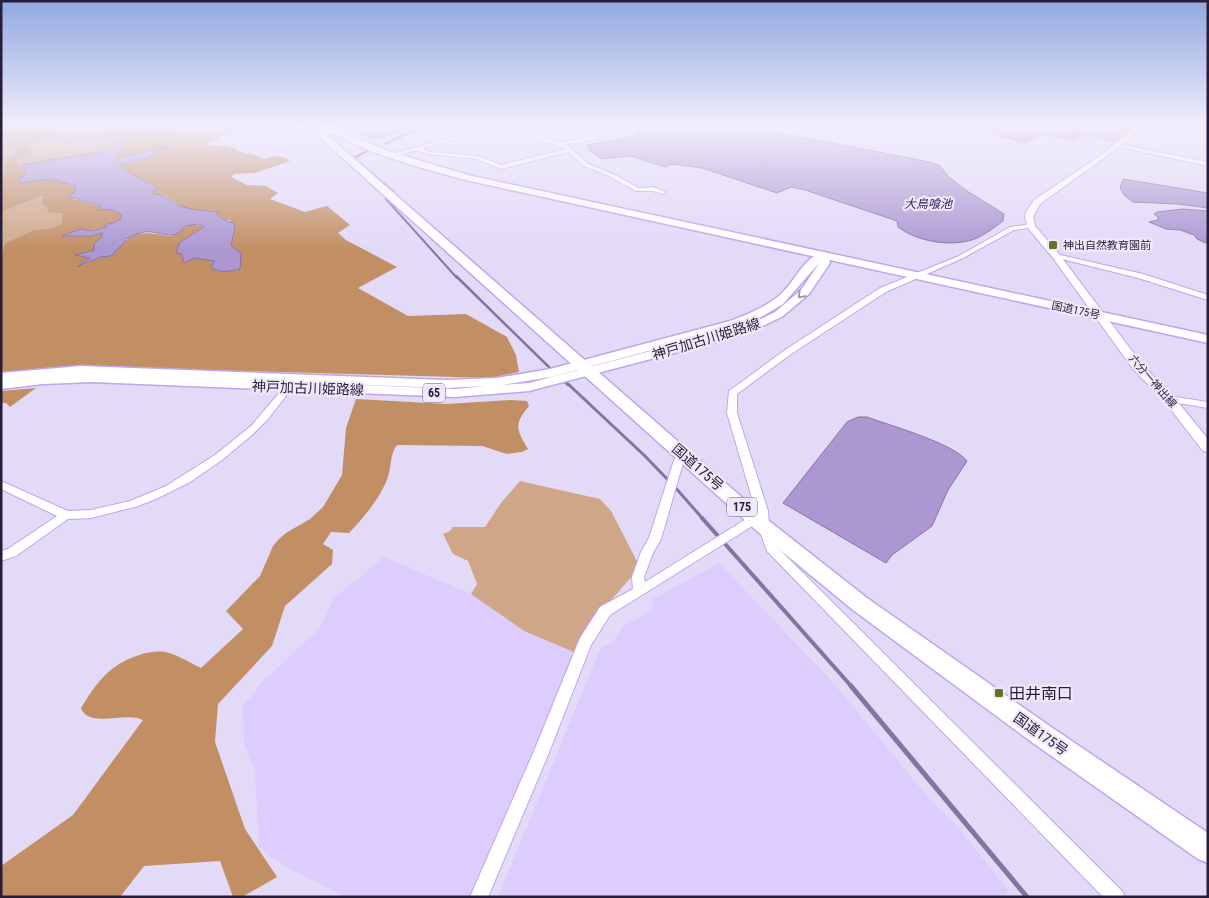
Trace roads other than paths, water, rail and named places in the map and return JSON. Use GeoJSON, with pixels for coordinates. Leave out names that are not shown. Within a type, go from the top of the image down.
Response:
{"type":"FeatureCollection","features":[{"type":"Feature","properties":{"kind":"highway","name":"国道175号"},"geometry":{"type":"LineString","coordinates":[[357,166],[759,522],[860,604],[1042,735],[1208,849]]}},
{"type":"Feature","properties":{"kind":"highway","name":"国道175号"},"geometry":{"type":"LineString","coordinates":[[427,166],[470,178],[1208,339]]}},
{"type":"Feature","properties":{"kind":"main road"},"geometry":{"type":"LineString","coordinates":[[1031,226],[1030,212],[1037,202],[1088,166]]}},
{"type":"Feature","properties":{"kind":"main road","name":"六分一神出線"},"geometry":{"type":"LineString","coordinates":[[1031,226],[1102,316],[1137,366],[1169,399],[1208,448]]}},
{"type":"Feature","properties":{"kind":"main road","name":"神戸加古川姫路線"},"geometry":{"type":"LineString","coordinates":[[1,377],[52,371],[124,370],[445,384],[523,379],[585,368],[727,335],[763,322],[779,314],[805,292],[825,263],[822,255]]}},
{"type":"Feature","properties":{"kind":"main road","name":"神戸加古川姫路線"},"geometry":{"type":"LineString","coordinates":[[1,385],[43,380],[92,378],[430,393],[478,393],[529,387],[585,368]]}},
{"type":"Feature","properties":{"kind":"street"},"geometry":{"type":"LineString","coordinates":[[588,166],[638,190],[653,189],[663,192]]}},
{"type":"Feature","properties":{"kind":"street"},"geometry":{"type":"LineString","coordinates":[[1031,226],[1012,228],[961,256],[883,290],[788,352],[732,393],[732,413],[762,511],[759,522],[771,548],[1116,897]]}},
{"type":"Feature","properties":{"kind":"street"},"geometry":{"type":"LineString","coordinates":[[1056,256],[1140,276],[1208,298]]}},
{"type":"Feature","properties":{"kind":"street"},"geometry":{"type":"LineString","coordinates":[[1,486],[66,516],[76,516],[132,505],[175,488],[250,432],[289,387]]}},
{"type":"Feature","properties":{"kind":"street"},"geometry":{"type":"LineString","coordinates":[[1169,399],[1208,405]]}},
{"type":"Feature","properties":{"kind":"street"},"geometry":{"type":"LineString","coordinates":[[640,591],[638,577],[647,552],[655,539],[678,462],[684,455]]}},
{"type":"Feature","properties":{"kind":"street"},"geometry":{"type":"LineString","coordinates":[[1,556],[12,553],[66,516]]}},
{"type":"Feature","properties":{"kind":"street"},"geometry":{"type":"LineString","coordinates":[[479,897],[585,642],[605,611],[759,522]]}},
{"type":"Feature","properties":{"kind":"water"},"geometry":{"type":"Polygon","coordinates":[[[22,166],[119,166],[158,188],[153,191],[154,194],[162,195],[183,207],[218,212],[217,215],[224,220],[234,223],[235,229],[231,245],[241,253],[240,269],[218,271],[211,267],[215,261],[194,258],[184,263],[182,254],[176,253],[180,242],[204,227],[198,224],[185,226],[181,231],[172,235],[150,232],[139,233],[125,239],[125,242],[111,256],[100,257],[77,267],[90,258],[75,255],[94,250],[94,244],[102,237],[102,233],[91,236],[62,236],[80,229],[93,231],[106,227],[107,223],[111,224],[121,219],[121,214],[109,209],[100,210],[100,205],[70,197],[69,194],[74,193],[76,186],[50,179],[20,183],[19,180],[27,172],[22,166]]]}},
{"type":"Feature","properties":{"kind":"water","name":"大鳥喰池"},"geometry":{"type":"Polygon","coordinates":[[[686,166],[940,166],[949,177],[967,191],[1004,214],[1003,221],[977,238],[968,241],[958,243],[936,242],[925,240],[906,232],[898,227],[897,221],[805,190],[791,187],[777,193],[702,168],[686,166]]]}},
{"type":"Feature","properties":{"kind":"water"},"geometry":{"type":"Polygon","coordinates":[[[1123,179],[1208,193],[1208,208],[1178,204],[1133,202],[1125,196],[1120,188],[1123,179]]]}},
{"type":"Feature","properties":{"kind":"water"},"geometry":{"type":"Polygon","coordinates":[[[1183,209],[1208,211],[1208,244],[1197,239],[1194,235],[1180,230],[1166,229],[1149,222],[1158,220],[1158,217],[1154,214],[1157,212],[1183,209]]]}},
{"type":"Feature","properties":{"kind":"water"},"geometry":{"type":"Polygon","coordinates":[[[858,417],[867,417],[936,442],[960,454],[967,461],[948,490],[932,526],[892,555],[886,563],[783,503],[847,422],[858,417]]]}},
{"type":"Feature","properties":{"kind":"waterway"},"geometry":{"type":"LineString","coordinates":[[363,166],[394,192]]}},
{"type":"Feature","properties":{"kind":"waterway"},"geometry":{"type":"LineString","coordinates":[[386,199],[457,278]]}},
{"type":"Feature","properties":{"kind":"waterway"},"geometry":{"type":"LineString","coordinates":[[456,276],[553,371]]}},
{"type":"Feature","properties":{"kind":"waterway"},"geometry":{"type":"LineString","coordinates":[[563,380],[568,385]]}},
{"type":"Feature","properties":{"kind":"waterway"},"geometry":{"type":"LineString","coordinates":[[567,383],[669,481]]}},
{"type":"Feature","properties":{"kind":"waterway"},"geometry":{"type":"LineString","coordinates":[[674,486],[703,519]]}},
{"type":"Feature","properties":{"kind":"waterway"},"geometry":{"type":"LineString","coordinates":[[702,518],[852,687]]}},
{"type":"Feature","properties":{"kind":"waterway"},"geometry":{"type":"LineString","coordinates":[[851,686],[1027,897]]}},
{"type":"Feature","properties":{"kind":"place","name":"神出自然教育園前"},"geometry":{"type":"Point","coordinates":[1053,245]}},
{"type":"Feature","properties":{"kind":"place","name":"田井南口"},"geometry":{"type":"Point","coordinates":[999,693]}}]}
